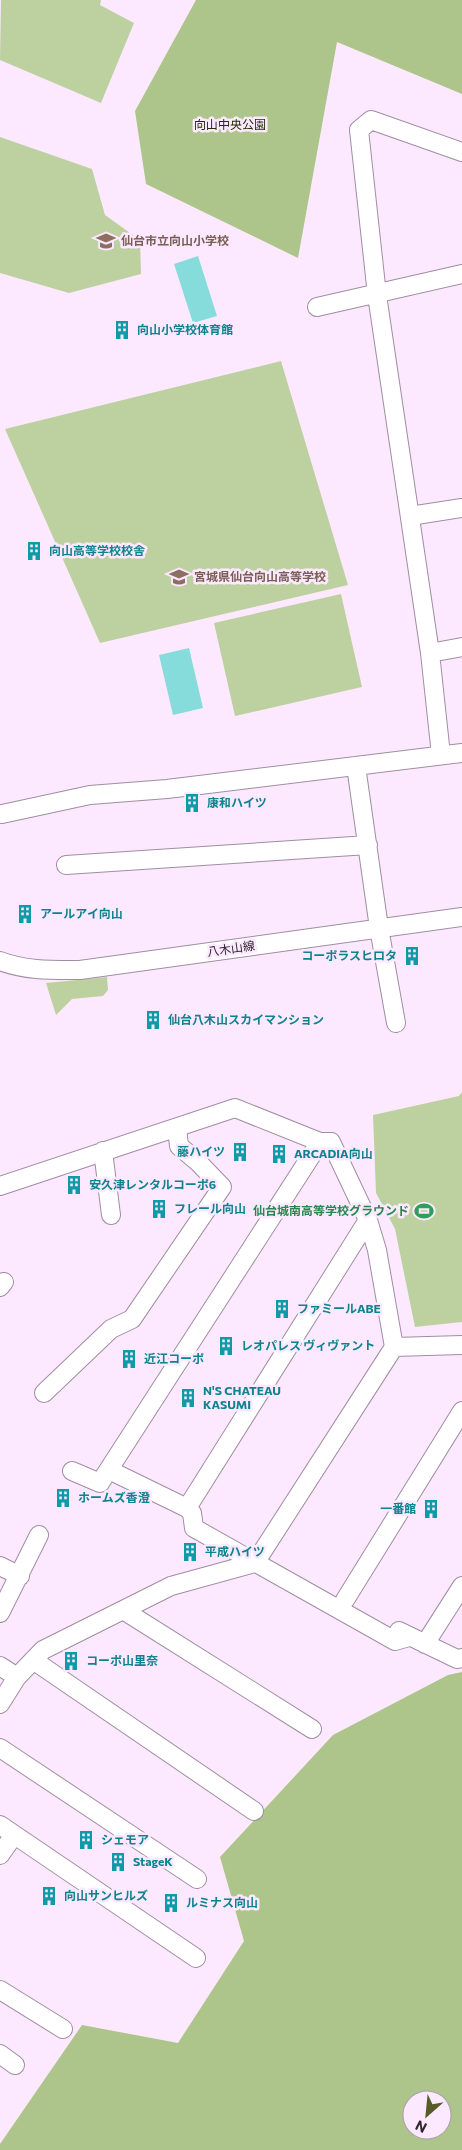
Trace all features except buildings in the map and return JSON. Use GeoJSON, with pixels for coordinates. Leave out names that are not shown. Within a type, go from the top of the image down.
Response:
{"type":"FeatureCollection","features":[{"type":"Feature","properties":{"kind":"street"},"geometry":{"type":"LineString","coordinates":[[441,755],[430,653],[377,295],[359,130],[372,120],[462,152]]}},
{"type":"Feature","properties":{"kind":"street"},"geometry":{"type":"LineString","coordinates":[[317,308],[462,274]]}},
{"type":"Feature","properties":{"kind":"street"},"geometry":{"type":"LineString","coordinates":[[410,516],[462,508]]}},
{"type":"Feature","properties":{"kind":"street"},"geometry":{"type":"LineString","coordinates":[[430,653],[462,647]]}},
{"type":"Feature","properties":{"kind":"street"},"geometry":{"type":"LineString","coordinates":[[2,814],[90,795],[167,789],[462,753]]}},
{"type":"Feature","properties":{"kind":"street"},"geometry":{"type":"LineString","coordinates":[[356,766],[379,928],[396,1023]]}},
{"type":"Feature","properties":{"kind":"street"},"geometry":{"type":"LineString","coordinates":[[66,865],[368,845]]}},
{"type":"Feature","properties":{"kind":"street","name":"八木山線"},"geometry":{"type":"LineString","coordinates":[[0,961],[15,967],[38,970],[80,970],[462,917]]}},
{"type":"Feature","properties":{"kind":"street"},"geometry":{"type":"LineString","coordinates":[[0,1186],[236,1108],[320,1142],[331,1142],[368,1220],[377,1250],[394,1347],[255,1563]]}},
{"type":"Feature","properties":{"kind":"street"},"geometry":{"type":"LineString","coordinates":[[44,1393],[111,1329],[132,1319],[222,1187],[198,1162],[179,1146],[177,1128]]}},
{"type":"Feature","properties":{"kind":"street"},"geometry":{"type":"LineString","coordinates":[[72,1471],[100,1483],[320,1142]]}},
{"type":"Feature","properties":{"kind":"street"},"geometry":{"type":"LineString","coordinates":[[103,1151],[111,1215]]}},
{"type":"Feature","properties":{"kind":"street"},"geometry":{"type":"LineString","coordinates":[[186,1508],[368,1220]]}},
{"type":"Feature","properties":{"kind":"street"},"geometry":{"type":"LineString","coordinates":[[394,1347],[462,1345]]}},
{"type":"Feature","properties":{"kind":"street"},"geometry":{"type":"LineString","coordinates":[[345,1600],[462,1411]]}},
{"type":"Feature","properties":{"kind":"street"},"geometry":{"type":"LineString","coordinates":[[108,1470],[186,1508],[192,1513],[194,1528],[395,1641],[409,1637]]}},
{"type":"Feature","properties":{"kind":"street"},"geometry":{"type":"LineString","coordinates":[[0,1613],[39,1536]]}},
{"type":"Feature","properties":{"kind":"street"},"geometry":{"type":"LineString","coordinates":[[0,1704],[17,1677],[43,1650],[170,1586],[255,1563],[285,1570],[345,1600],[409,1637],[457,1659],[462,1658]]}},
{"type":"Feature","properties":{"kind":"street"},"geometry":{"type":"LineString","coordinates":[[0,1566],[20,1576]]}},
{"type":"Feature","properties":{"kind":"street"},"geometry":{"type":"LineString","coordinates":[[425,1644],[462,1586]]}},
{"type":"Feature","properties":{"kind":"street"},"geometry":{"type":"LineString","coordinates":[[123,1610],[312,1729]]}},
{"type":"Feature","properties":{"kind":"street"},"geometry":{"type":"LineString","coordinates":[[33,1660],[254,1811]]}},
{"type":"Feature","properties":{"kind":"street"},"geometry":{"type":"LineString","coordinates":[[0,1666],[17,1677]]}},
{"type":"Feature","properties":{"kind":"street"},"geometry":{"type":"LineString","coordinates":[[0,1748],[197,1879]]}},
{"type":"Feature","properties":{"kind":"street"},"geometry":{"type":"LineString","coordinates":[[0,1855],[7,1830],[196,1958]]}},
{"type":"Feature","properties":{"kind":"street"},"geometry":{"type":"LineString","coordinates":[[0,1990],[63,2029]]}},
{"type":"Feature","properties":{"kind":"street"},"geometry":{"type":"LineString","coordinates":[[0,2054],[15,2065]]}},
{"type":"Feature","properties":{"kind":"shaded area"},"geometry":{"type":"Polygon","coordinates":[[[1,0],[101,0],[100,5],[134,23],[101,103],[0,60],[1,0]]]}},
{"type":"Feature","properties":{"kind":"shaded area"},"geometry":{"type":"Polygon","coordinates":[[[0,137],[92,169],[105,215],[140,240],[141,274],[69,293],[0,273],[0,137]]]}},
{"type":"Feature","properties":{"kind":"shaded area"},"geometry":{"type":"Polygon","coordinates":[[[198,256],[217,316],[193,323],[174,264],[198,256]]]}},
{"type":"Feature","properties":{"kind":"shaded area"},"geometry":{"type":"Polygon","coordinates":[[[281,361],[348,585],[100,643],[5,429],[281,361]]]}},
{"type":"Feature","properties":{"kind":"shaded area"},"geometry":{"type":"Polygon","coordinates":[[[341,594],[362,687],[235,716],[214,623],[341,594]]]}},
{"type":"Feature","properties":{"kind":"shaded area"},"geometry":{"type":"Polygon","coordinates":[[[189,648],[203,708],[173,715],[159,655],[189,648]]]}},
{"type":"Feature","properties":{"kind":"shaded area"},"geometry":{"type":"Polygon","coordinates":[[[107,977],[108,990],[103,996],[72,999],[56,1015],[46,983],[107,977]]]}},
{"type":"Feature","properties":{"kind":"shaded area","name":"仙台城南高等学校グラウンド"},"geometry":{"type":"Polygon","coordinates":[[[462,1092],[462,1322],[415,1327],[395,1229],[376,1193],[373,1115],[459,1096],[462,1092]]]}},
{"type":"Feature","properties":{"kind":"green space","name":"向山中央公園"},"geometry":{"type":"Polygon","coordinates":[[[196,0],[462,0],[462,94],[337,42],[298,258],[146,184],[135,111],[196,0]]]}},
{"type":"Feature","properties":{"kind":"green space"},"geometry":{"type":"Polygon","coordinates":[[[462,1672],[462,2150],[0,2150],[0,2144],[82,2025],[178,2043],[244,1941],[220,1857],[333,1735],[448,1675],[462,1672]]]}},
{"type":"Feature","properties":{"kind":"place","name":"仙台市立向山小学校"},"geometry":{"type":"Point","coordinates":[106,241]}},
{"type":"Feature","properties":{"kind":"place","name":"向山小学校体育館"},"geometry":{"type":"Point","coordinates":[122,330]}},
{"type":"Feature","properties":{"kind":"place","name":"向山高等学校校舎"},"geometry":{"type":"Point","coordinates":[34,551]}},
{"type":"Feature","properties":{"kind":"place","name":"宮城県仙台向山高等学校"},"geometry":{"type":"Point","coordinates":[179,577]}},
{"type":"Feature","properties":{"kind":"place","name":"康和ハイツ"},"geometry":{"type":"Point","coordinates":[192,803]}},
{"type":"Feature","properties":{"kind":"place","name":"アールアイ向山"},"geometry":{"type":"Point","coordinates":[25,914]}},
{"type":"Feature","properties":{"kind":"place","name":"コーポラスヒロタ"},"geometry":{"type":"Point","coordinates":[412,956]}},
{"type":"Feature","properties":{"kind":"place","name":"仙台八木山スカイマンション"},"geometry":{"type":"Point","coordinates":[153,1020]}},
{"type":"Feature","properties":{"kind":"place","name":"藤ハイツ"},"geometry":{"type":"Point","coordinates":[240,1152]}},
{"type":"Feature","properties":{"kind":"place","name":"ARCADIA向山"},"geometry":{"type":"Point","coordinates":[279,1154]}},
{"type":"Feature","properties":{"kind":"place","name":"安久津レンタルコーポ6"},"geometry":{"type":"Point","coordinates":[74,1185]}},
{"type":"Feature","properties":{"kind":"place","name":"フレール向山"},"geometry":{"type":"Point","coordinates":[159,1209]}},
{"type":"Feature","properties":{"kind":"place","name":"仙台城南高等学校グラウンド"},"geometry":{"type":"Point","coordinates":[424,1211]}},
{"type":"Feature","properties":{"kind":"place","name":"ファミールABE"},"geometry":{"type":"Point","coordinates":[282,1309]}},
{"type":"Feature","properties":{"kind":"place","name":"レオパレス ヴィヴァント"},"geometry":{"type":"Point","coordinates":[226,1346]}},
{"type":"Feature","properties":{"kind":"place","name":"近江コーポ"},"geometry":{"type":"Point","coordinates":[129,1359]}},
{"type":"Feature","properties":{"kind":"place","name":"N'S CHATEAU KASUMI"},"geometry":{"type":"Point","coordinates":[188,1398]}},
{"type":"Feature","properties":{"kind":"place","name":"ホームズ香澄"},"geometry":{"type":"Point","coordinates":[63,1498]}},
{"type":"Feature","properties":{"kind":"place","name":"一番館"},"geometry":{"type":"Point","coordinates":[431,1509]}},
{"type":"Feature","properties":{"kind":"place","name":"平成ハイツ"},"geometry":{"type":"Point","coordinates":[190,1552]}},
{"type":"Feature","properties":{"kind":"place","name":"コーポ山里奈"},"geometry":{"type":"Point","coordinates":[71,1661]}},
{"type":"Feature","properties":{"kind":"place","name":"シェモア"},"geometry":{"type":"Point","coordinates":[86,1840]}},
{"type":"Feature","properties":{"kind":"place","name":"StageK"},"geometry":{"type":"Point","coordinates":[118,1862]}},
{"type":"Feature","properties":{"kind":"place","name":"向山サンヒルズ"},"geometry":{"type":"Point","coordinates":[49,1896]}},
{"type":"Feature","properties":{"kind":"place","name":"ルミナス向山"},"geometry":{"type":"Point","coordinates":[171,1903]}}]}
